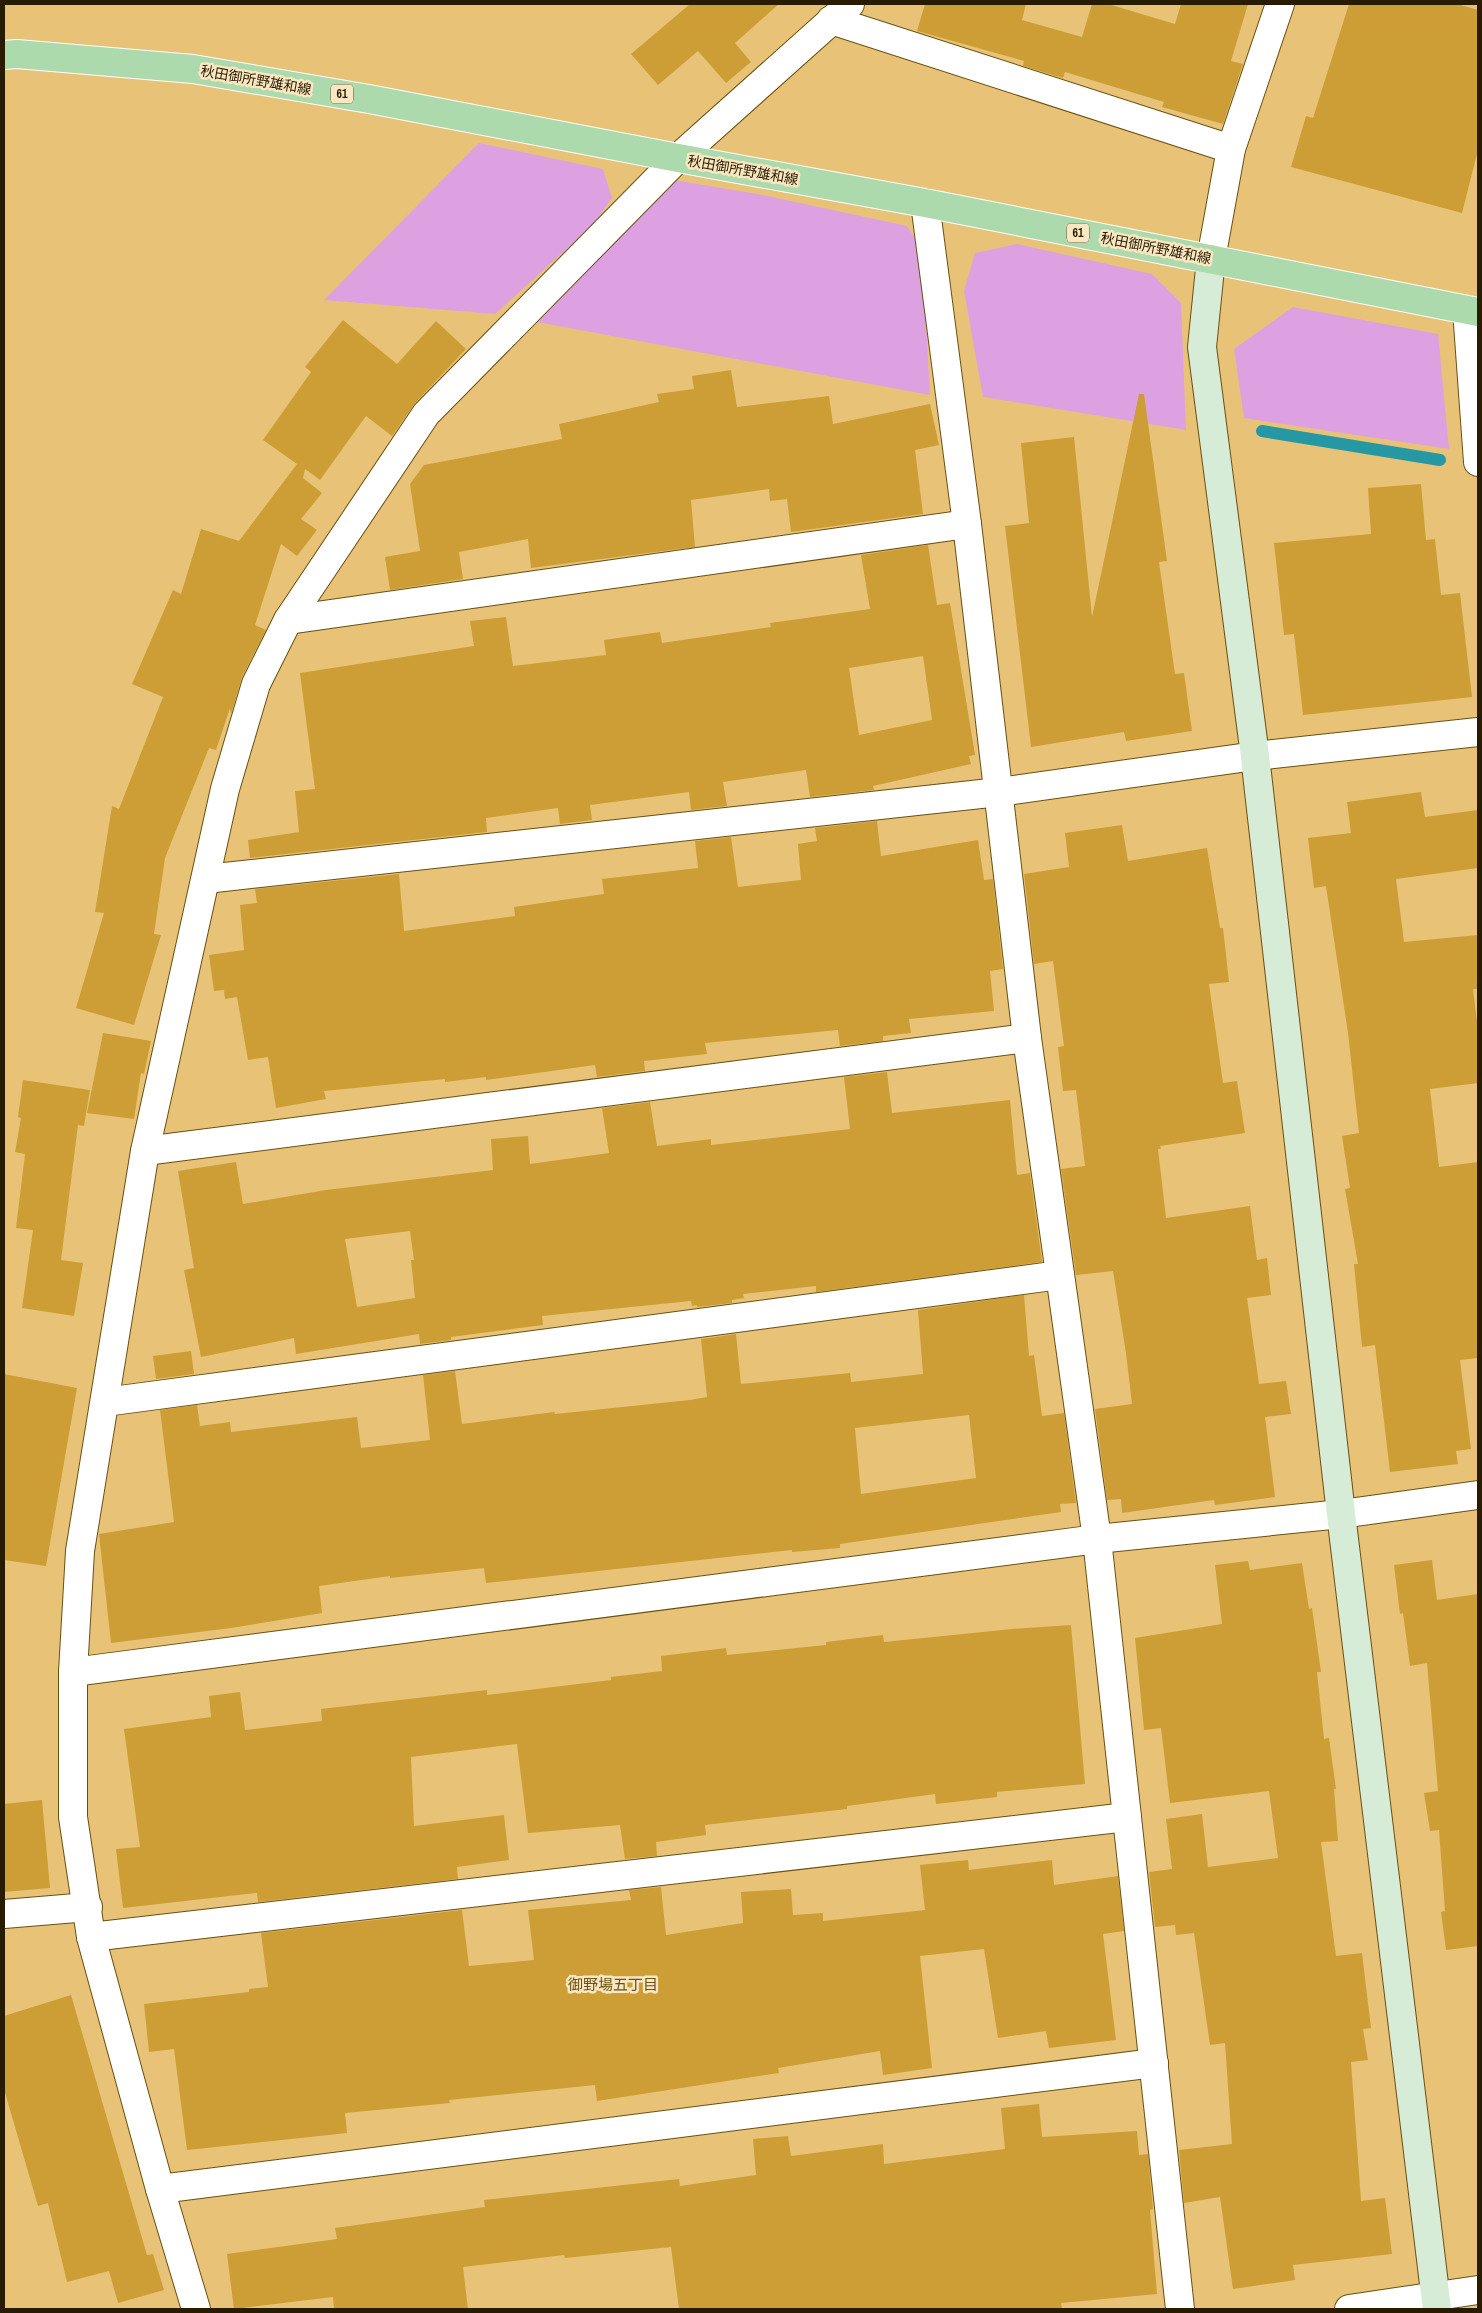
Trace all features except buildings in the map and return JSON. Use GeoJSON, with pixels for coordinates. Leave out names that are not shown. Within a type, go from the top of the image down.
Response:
{"type":"FeatureCollection","features":[{"type":"Feature","properties":{"kind":"main road","name":"秋田御所野雄和線"},"geometry":{"type":"LineString","coordinates":[[4,55],[17,54],[193,69],[369,99],[925,203],[1472,311]]}},
{"type":"Feature","properties":{"kind":"street"},"geometry":{"type":"LineString","coordinates":[[1280,4],[1231,149],[1211,259],[1202,347],[1255,756],[1341,1514],[1436,2302]]}},
{"type":"Feature","properties":{"kind":"street"},"geometry":{"type":"LineString","coordinates":[[196,2309],[160,2188],[91,1937],[88,1907],[73,1818],[73,1672],[80,1551],[145,1151],[206,879],[224,789],[256,684],[288,620],[426,414],[678,158],[840,12],[1231,149]]}},
{"type":"Feature","properties":{"kind":"street"},"geometry":{"type":"LineString","coordinates":[[925,203],[967,524],[1027,1038],[1097,1539],[1180,2309]]}},
{"type":"Feature","properties":{"kind":"street"},"geometry":{"type":"LineString","coordinates":[[1472,311],[1478,462]]}},
{"type":"Feature","properties":{"kind":"street"},"geometry":{"type":"LineString","coordinates":[[288,620],[967,524]]}},
{"type":"Feature","properties":{"kind":"street"},"geometry":{"type":"LineString","coordinates":[[206,879],[999,792],[1255,756],[1478,732]]}},
{"type":"Feature","properties":{"kind":"street"},"geometry":{"type":"LineString","coordinates":[[145,1151],[1027,1038]]}},
{"type":"Feature","properties":{"kind":"street"},"geometry":{"type":"LineString","coordinates":[[105,1402],[1060,1275]]}},
{"type":"Feature","properties":{"kind":"street"},"geometry":{"type":"LineString","coordinates":[[73,1672],[1097,1539],[1341,1514],[1478,1495]]}},
{"type":"Feature","properties":{"kind":"street"},"geometry":{"type":"LineString","coordinates":[[91,1937],[1127,1817]]}},
{"type":"Feature","properties":{"kind":"street"},"geometry":{"type":"LineString","coordinates":[[4,1914],[88,1907]]}},
{"type":"Feature","properties":{"kind":"street"},"geometry":{"type":"LineString","coordinates":[[160,2188],[1154,2063]]}},
{"type":"Feature","properties":{"kind":"street"},"geometry":{"type":"LineString","coordinates":[[1349,2309],[1436,2302],[1478,2290]]}},
{"type":"Feature","properties":{"kind":"shaded area"},"geometry":{"type":"Polygon","coordinates":[[[479,143],[603,169],[612,198],[592,226],[495,314],[324,300],[479,143]]]}},
{"type":"Feature","properties":{"kind":"shaded area"},"geometry":{"type":"Polygon","coordinates":[[[674,180],[763,195],[907,226],[922,248],[930,395],[537,322],[674,180]]]}},
{"type":"Feature","properties":{"kind":"shaded area"},"geometry":{"type":"Polygon","coordinates":[[[1017,244],[1152,274],[1181,303],[1186,430],[983,397],[964,291],[975,253],[1017,244]]]}},
{"type":"Feature","properties":{"kind":"shaded area"},"geometry":{"type":"Polygon","coordinates":[[[1293,307],[1438,334],[1449,449],[1244,418],[1234,349],[1293,307]]]}},
{"type":"Feature","properties":{"kind":"waterway"},"geometry":{"type":"LineString","coordinates":[[1262,431],[1440,460]]}},
{"type":"Feature","properties":{"kind":"district","name":"御野場五丁目"},"geometry":{"type":"Point","coordinates":[613,1985]}}]}
